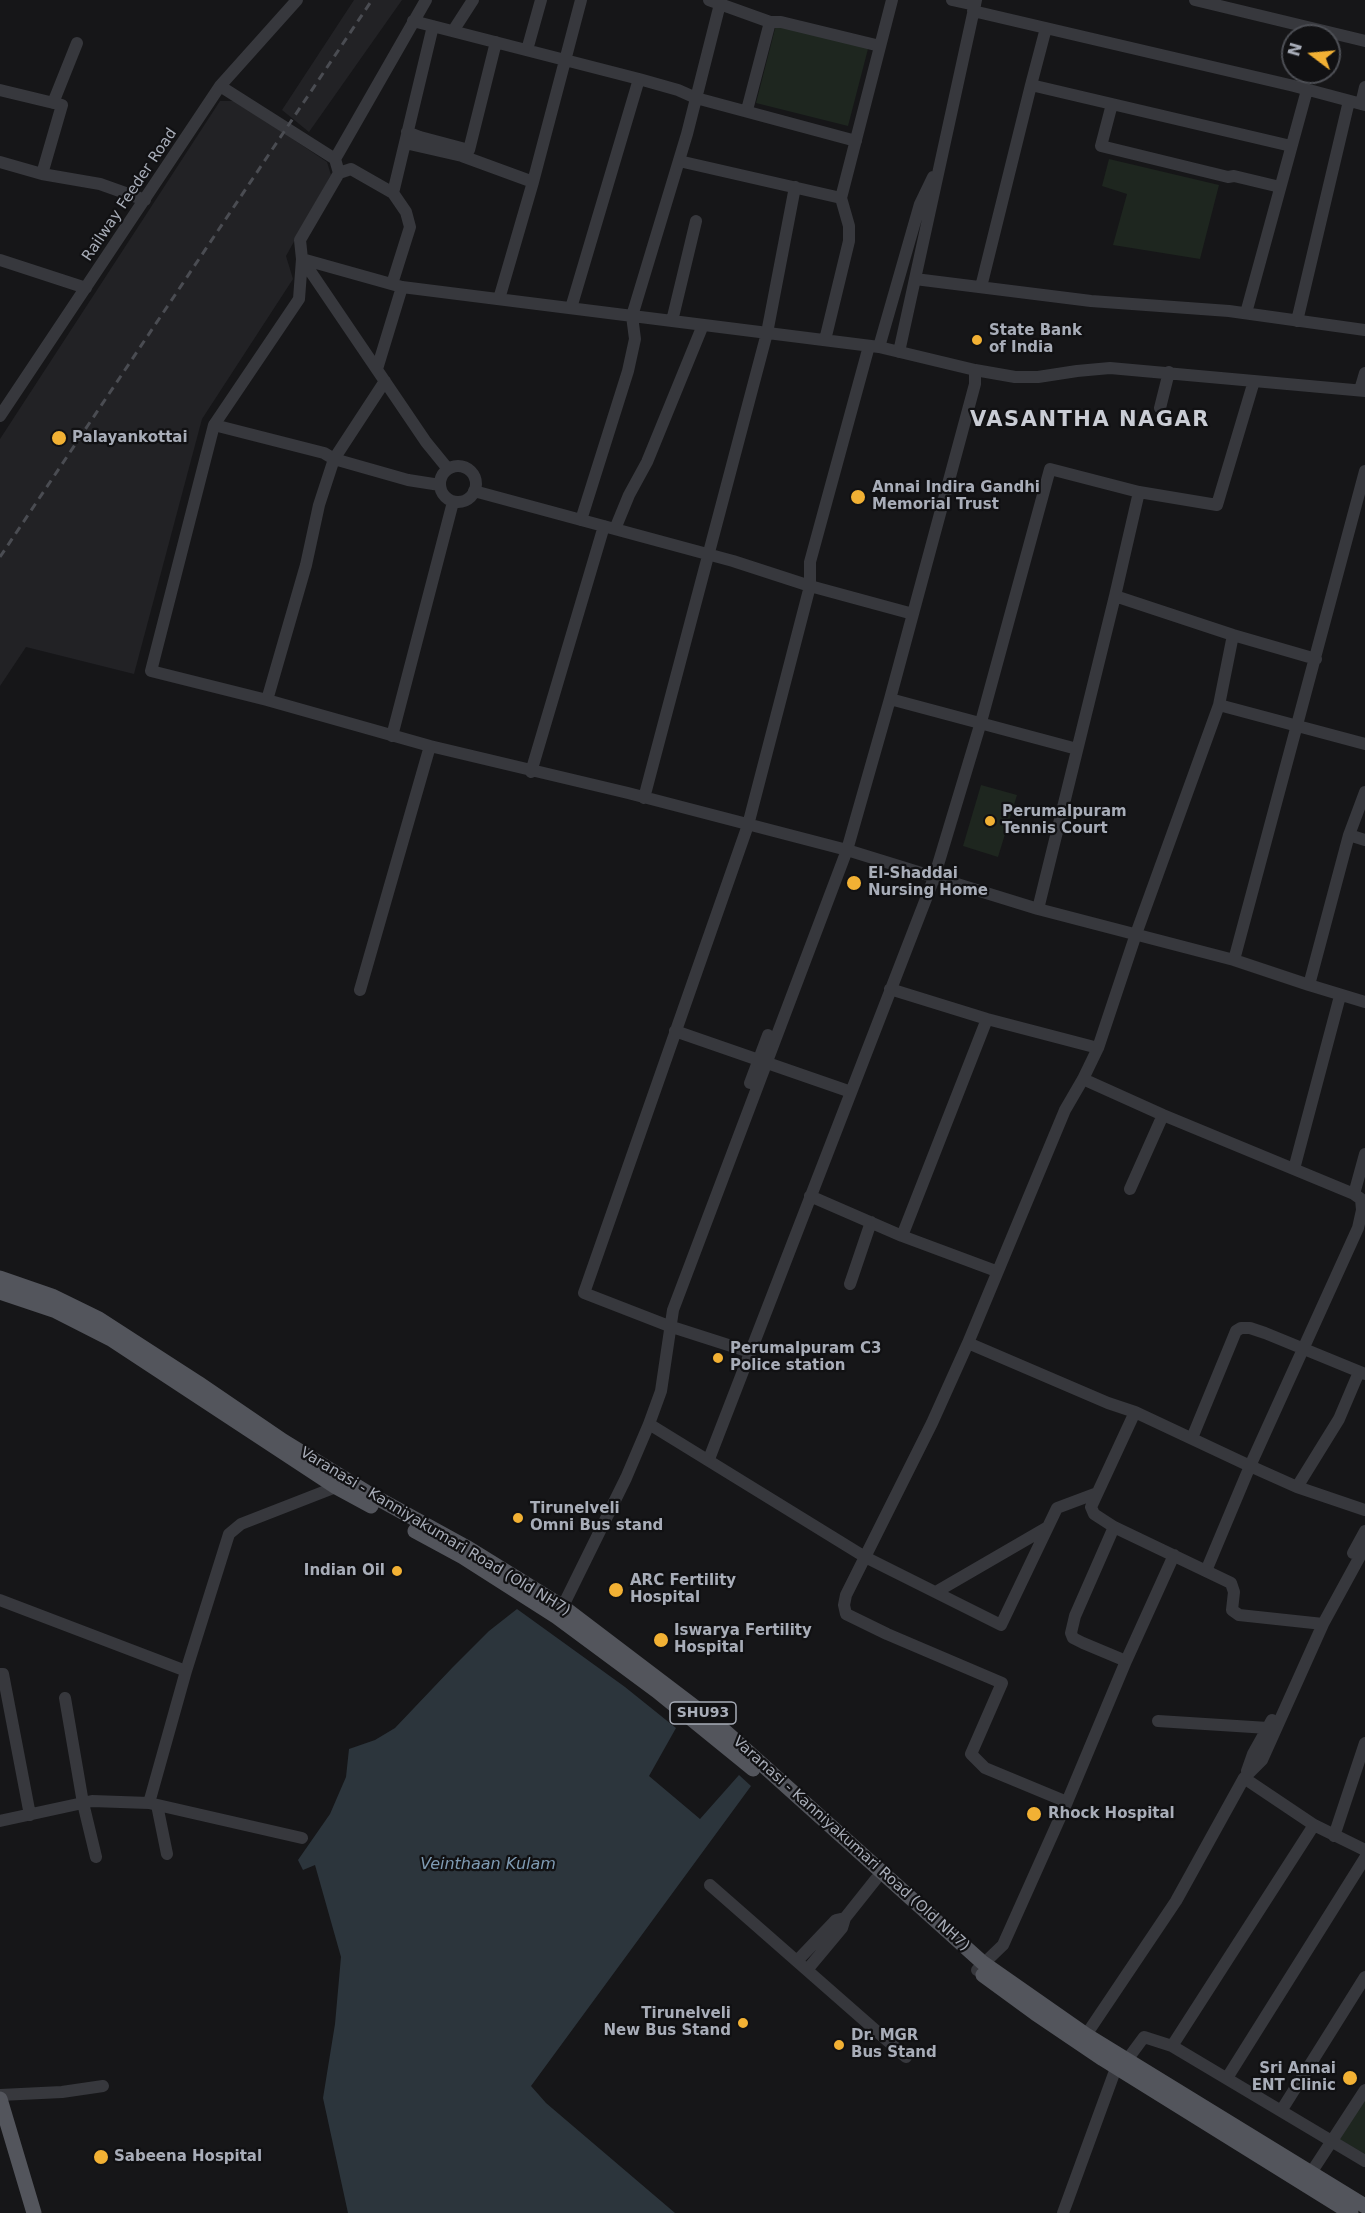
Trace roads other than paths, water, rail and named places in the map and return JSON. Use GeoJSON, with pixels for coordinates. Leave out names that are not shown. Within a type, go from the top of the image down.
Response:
{"type":"FeatureCollection","features":[{"type":"Feature","properties":{"kind":"main road","name":"Varanasi - Kanniyakumari Road (Old NH7)"},"geometry":{"type":"LineString","coordinates":[[0,1278],[52,1296],[99,1319],[198,1383],[340,1483]]}},
{"type":"Feature","properties":{"kind":"main road","name":"Varanasi - Kanniyakumari Road (Old NH7)"},"geometry":{"type":"LineString","coordinates":[[0,1292],[56,1311],[111,1339],[340,1483],[557,1610],[717,1724],[980,1966]]}},
{"type":"Feature","properties":{"kind":"main road","name":"Varanasi - Kanniyakumari Road (Old NH7)"},"geometry":{"type":"LineString","coordinates":[[557,1610],[760,1774],[876,1879],[1035,2013],[1083,2039],[1307,2179],[1351,2213]]}},
{"type":"Feature","properties":{"kind":"main road"},"geometry":{"type":"LineString","coordinates":[[0,2097],[34,2213]]}},
{"type":"Feature","properties":{"kind":"main road","name":"Varanasi - Kanniyakumari Road (Old NH7)"},"geometry":{"type":"LineString","coordinates":[[1307,2179],[1365,2206]]}},
{"type":"Feature","properties":{"kind":"street","name":"Railway Feeder Road"},"geometry":{"type":"LineString","coordinates":[[1,413],[220,86],[297,0]]}},
{"type":"Feature","properties":{"kind":"street"},"geometry":{"type":"LineString","coordinates":[[335,159],[426,0]]}},
{"type":"Feature","properties":{"kind":"street"},"geometry":{"type":"LineString","coordinates":[[453,31],[473,0]]}},
{"type":"Feature","properties":{"kind":"street"},"geometry":{"type":"LineString","coordinates":[[527,50],[541,0]]}},
{"type":"Feature","properties":{"kind":"street"},"geometry":{"type":"LineString","coordinates":[[499,299],[533,182],[581,0]]}},
{"type":"Feature","properties":{"kind":"street"},"geometry":{"type":"LineString","coordinates":[[825,340],[849,240],[849,226],[841,198],[892,0]]}},
{"type":"Feature","properties":{"kind":"street"},"geometry":{"type":"LineString","coordinates":[[952,0],[1046,28],[1358,103]]}},
{"type":"Feature","properties":{"kind":"street"},"geometry":{"type":"LineString","coordinates":[[1195,0],[1365,41]]}},
{"type":"Feature","properties":{"kind":"street"},"geometry":{"type":"LineString","coordinates":[[581,520],[628,371],[635,339],[632,316],[696,98],[717,1],[770,22],[781,22],[880,46]]}},
{"type":"Feature","properties":{"kind":"street"},"geometry":{"type":"LineString","coordinates":[[899,352],[975,5]]}},
{"type":"Feature","properties":{"kind":"street"},"geometry":{"type":"LineString","coordinates":[[413,21],[678,90],[696,98],[856,141]]}},
{"type":"Feature","properties":{"kind":"street"},"geometry":{"type":"LineString","coordinates":[[747,110],[770,22]]}},
{"type":"Feature","properties":{"kind":"street"},"geometry":{"type":"LineString","coordinates":[[393,193],[433,26]]}},
{"type":"Feature","properties":{"kind":"street"},"geometry":{"type":"LineString","coordinates":[[981,287],[1046,28]]}},
{"type":"Feature","properties":{"kind":"street"},"geometry":{"type":"LineString","coordinates":[[406,138],[420,137],[469,150],[496,42]]}},
{"type":"Feature","properties":{"kind":"street"},"geometry":{"type":"LineString","coordinates":[[53,103],[76,43]]}},
{"type":"Feature","properties":{"kind":"street"},"geometry":{"type":"LineString","coordinates":[[571,308],[639,80]]}},
{"type":"Feature","properties":{"kind":"street"},"geometry":{"type":"LineString","coordinates":[[1031,85],[1291,146]]}},
{"type":"Feature","properties":{"kind":"street"},"geometry":{"type":"LineString","coordinates":[[220,86],[335,159],[339,173]]}},
{"type":"Feature","properties":{"kind":"street"},"geometry":{"type":"LineString","coordinates":[[1297,321],[1358,103],[1365,87]]}},
{"type":"Feature","properties":{"kind":"street"},"geometry":{"type":"LineString","coordinates":[[0,90],[62,105],[42,174]]}},
{"type":"Feature","properties":{"kind":"street"},"geometry":{"type":"LineString","coordinates":[[1246,313],[1307,90]]}},
{"type":"Feature","properties":{"kind":"street"},"geometry":{"type":"LineString","coordinates":[[1112,104],[1101,146],[1227,177],[1234,176],[1280,187]]}},
{"type":"Feature","properties":{"kind":"street"},"geometry":{"type":"LineString","coordinates":[[406,138],[533,182]]}},
{"type":"Feature","properties":{"kind":"street"},"geometry":{"type":"LineString","coordinates":[[750,1352],[584,1293],[748,825],[810,586],[810,562],[874,347],[920,204],[942,157]]}},
{"type":"Feature","properties":{"kind":"street"},"geometry":{"type":"LineString","coordinates":[[679,161],[841,198]]}},
{"type":"Feature","properties":{"kind":"street"},"geometry":{"type":"LineString","coordinates":[[0,162],[42,174],[100,184],[145,200]]}},
{"type":"Feature","properties":{"kind":"street"},"geometry":{"type":"LineString","coordinates":[[377,369],[410,226],[406,212],[393,193],[351,169],[339,173],[300,240],[302,259],[299,299],[214,425],[151,671],[531,772],[844,849],[1038,909],[1234,960],[1340,996],[1365,1002]]}},
{"type":"Feature","properties":{"kind":"street"},"geometry":{"type":"LineString","coordinates":[[644,798],[767,333],[795,187]]}},
{"type":"Feature","properties":{"kind":"street"},"geometry":{"type":"LineString","coordinates":[[672,321],[696,221]]}},
{"type":"Feature","properties":{"kind":"street"},"geometry":{"type":"LineString","coordinates":[[302,259],[397,286],[874,347],[975,370],[1027,378],[1099,369],[1168,372],[1363,390],[1365,373]]}},
{"type":"Feature","properties":{"kind":"street"},"geometry":{"type":"LineString","coordinates":[[302,259],[426,442],[448,469]]}},
{"type":"Feature","properties":{"kind":"street"},"geometry":{"type":"LineString","coordinates":[[0,260],[86,288]]}},
{"type":"Feature","properties":{"kind":"street"},"geometry":{"type":"LineString","coordinates":[[915,279],[1090,301],[1246,313],[1365,330]]}},
{"type":"Feature","properties":{"kind":"street"},"geometry":{"type":"LineString","coordinates":[[531,772],[610,528],[647,462],[703,325]]}},
{"type":"Feature","properties":{"kind":"street"},"geometry":{"type":"LineString","coordinates":[[844,849],[975,384],[975,370]]}},
{"type":"Feature","properties":{"kind":"street"},"geometry":{"type":"LineString","coordinates":[[1160,408],[1168,372]]}},
{"type":"Feature","properties":{"kind":"street"},"geometry":{"type":"LineString","coordinates":[[267,700],[306,565],[319,505],[334,459],[386,381]]}},
{"type":"Feature","properties":{"kind":"street"},"geometry":{"type":"LineString","coordinates":[[709,1459],[933,878],[981,722],[1050,469],[1139,492],[1217,505],[1254,381]]}},
{"type":"Feature","properties":{"kind":"street"},"geometry":{"type":"LineString","coordinates":[[214,425],[324,453],[334,459],[408,480],[440,485]]}},
{"type":"Feature","properties":{"kind":"street"},"geometry":{"type":"LineString","coordinates":[[458,466],[467,469],[476,481],[474,491],[468,499],[453,502],[444,496],[440,485],[441,477],[448,469],[458,466]]}},
{"type":"Feature","properties":{"kind":"street"},"geometry":{"type":"LineString","coordinates":[[1234,960],[1365,471]]}},
{"type":"Feature","properties":{"kind":"street"},"geometry":{"type":"LineString","coordinates":[[474,491],[708,554],[810,586],[910,613]]}},
{"type":"Feature","properties":{"kind":"street"},"geometry":{"type":"LineString","coordinates":[[1038,909],[1139,492]]}},
{"type":"Feature","properties":{"kind":"street"},"geometry":{"type":"LineString","coordinates":[[392,736],[453,502]]}},
{"type":"Feature","properties":{"kind":"street"},"geometry":{"type":"LineString","coordinates":[[1115,596],[1233,635],[1316,659]]}},
{"type":"Feature","properties":{"kind":"street"},"geometry":{"type":"LineString","coordinates":[[557,1610],[647,1407],[666,1324],[762,1062],[844,849],[890,699],[910,613]]}},
{"type":"Feature","properties":{"kind":"street"},"geometry":{"type":"LineString","coordinates":[[1067,1802],[984,1768],[971,1754],[1002,1683],[846,1614],[844,1605],[846,1595],[932,1423],[1065,1110],[1098,1048],[1136,934],[1219,705],[1233,635]]}},
{"type":"Feature","properties":{"kind":"street"},"geometry":{"type":"LineString","coordinates":[[890,699],[1077,749]]}},
{"type":"Feature","properties":{"kind":"street"},"geometry":{"type":"LineString","coordinates":[[1219,705],[1365,744]]}},
{"type":"Feature","properties":{"kind":"street"},"geometry":{"type":"LineString","coordinates":[[360,990],[430,746]]}},
{"type":"Feature","properties":{"kind":"street"},"geometry":{"type":"LineString","coordinates":[[1309,985],[1349,835],[1365,792]]}},
{"type":"Feature","properties":{"kind":"street"},"geometry":{"type":"LineString","coordinates":[[1349,835],[1365,840]]}},
{"type":"Feature","properties":{"kind":"street"},"geometry":{"type":"LineString","coordinates":[[890,989],[987,1019],[1098,1048]]}},
{"type":"Feature","properties":{"kind":"street"},"geometry":{"type":"LineString","coordinates":[[1294,1169],[1340,996]]}},
{"type":"Feature","properties":{"kind":"street"},"geometry":{"type":"LineString","coordinates":[[902,1236],[987,1019]]}},
{"type":"Feature","properties":{"kind":"street"},"geometry":{"type":"LineString","coordinates":[[675,1031],[851,1092]]}},
{"type":"Feature","properties":{"kind":"street"},"geometry":{"type":"LineString","coordinates":[[1083,1079],[1163,1115],[1354,1194],[1361,1199],[1362,1210],[1358,1228],[1250,1466],[1206,1571]]}},
{"type":"Feature","properties":{"kind":"street"},"geometry":{"type":"LineString","coordinates":[[1130,1189],[1163,1115]]}},
{"type":"Feature","properties":{"kind":"street"},"geometry":{"type":"LineString","coordinates":[[1354,1194],[1365,1154]]}},
{"type":"Feature","properties":{"kind":"street"},"geometry":{"type":"LineString","coordinates":[[810,1196],[902,1236],[996,1271]]}},
{"type":"Feature","properties":{"kind":"street"},"geometry":{"type":"LineString","coordinates":[[850,1284],[871,1222]]}},
{"type":"Feature","properties":{"kind":"street"},"geometry":{"type":"LineString","coordinates":[[557,1610],[626,1478],[649,1424],[661,1391],[666,1324]]}},
{"type":"Feature","properties":{"kind":"street"},"geometry":{"type":"LineString","coordinates":[[1192,1438],[1236,1331],[1241,1328],[1250,1328],[1304,1348],[1362,1373],[1339,1419],[1297,1487]]}},
{"type":"Feature","properties":{"kind":"street"},"geometry":{"type":"LineString","coordinates":[[968,1342],[1192,1438],[1297,1487],[1365,1510]]}},
{"type":"Feature","properties":{"kind":"street"},"geometry":{"type":"LineString","coordinates":[[1135,1413],[1097,1493],[1091,1510],[1094,1515],[1114,1527],[1231,1583],[1234,1592],[1232,1610],[1239,1615],[1319,1623]]}},
{"type":"Feature","properties":{"kind":"street"},"geometry":{"type":"LineString","coordinates":[[649,1424],[865,1557],[1001,1625],[1057,1508],[1097,1493]]}},
{"type":"Feature","properties":{"kind":"street"},"geometry":{"type":"LineString","coordinates":[[167,1854],[153,1804],[186,1671],[229,1534],[241,1524],[340,1483]]}},
{"type":"Feature","properties":{"kind":"street"},"geometry":{"type":"LineString","coordinates":[[936,1592],[1048,1527]]}},
{"type":"Feature","properties":{"kind":"street"},"geometry":{"type":"LineString","coordinates":[[1114,1527],[1075,1616],[1071,1633],[1073,1638],[1126,1661]]}},
{"type":"Feature","properties":{"kind":"street"},"geometry":{"type":"LineString","coordinates":[[1083,2039],[1176,1901],[1244,1778],[1253,1754],[1365,1531]]}},
{"type":"Feature","properties":{"kind":"street"},"geometry":{"type":"LineString","coordinates":[[1244,1778],[1262,1760],[1319,1623],[1365,1546]]}},
{"type":"Feature","properties":{"kind":"street"},"geometry":{"type":"LineString","coordinates":[[980,1966],[1004,1946],[1174,1555]]}},
{"type":"Feature","properties":{"kind":"street"},"geometry":{"type":"LineString","coordinates":[[0,1600],[186,1671]]}},
{"type":"Feature","properties":{"kind":"street"},"geometry":{"type":"LineString","coordinates":[[0,1674],[3,1674],[30,1815]]}},
{"type":"Feature","properties":{"kind":"street"},"geometry":{"type":"LineString","coordinates":[[65,1698],[83,1803],[96,1857]]}},
{"type":"Feature","properties":{"kind":"street"},"geometry":{"type":"LineString","coordinates":[[1158,1722],[1268,1728]]}},
{"type":"Feature","properties":{"kind":"street"},"geometry":{"type":"LineString","coordinates":[[1334,1836],[1365,1743]]}},
{"type":"Feature","properties":{"kind":"street"},"geometry":{"type":"LineString","coordinates":[[1244,1778],[1314,1825],[1365,1850]]}},
{"type":"Feature","properties":{"kind":"street"},"geometry":{"type":"LineString","coordinates":[[0,1821],[92,1802],[153,1804],[302,1838]]}},
{"type":"Feature","properties":{"kind":"street"},"geometry":{"type":"LineString","coordinates":[[1172,2046],[1314,1825]]}},
{"type":"Feature","properties":{"kind":"street"},"geometry":{"type":"LineString","coordinates":[[1227,2078],[1365,1858]]}},
{"type":"Feature","properties":{"kind":"street"},"geometry":{"type":"LineString","coordinates":[[807,1970],[842,1928],[845,1918],[876,1879]]}},
{"type":"Feature","properties":{"kind":"street"},"geometry":{"type":"LineString","coordinates":[[710,1885],[906,2057]]}},
{"type":"Feature","properties":{"kind":"street"},"geometry":{"type":"LineString","coordinates":[[796,1961],[836,1920],[845,1918]]}},
{"type":"Feature","properties":{"kind":"street"},"geometry":{"type":"LineString","coordinates":[[1281,2111],[1365,1977]]}},
{"type":"Feature","properties":{"kind":"street"},"geometry":{"type":"LineString","coordinates":[[1063,2213],[1122,2064],[1144,2037],[1172,2046],[1365,2161]]}},
{"type":"Feature","properties":{"kind":"street"},"geometry":{"type":"LineString","coordinates":[[0,2097],[104,2086]]}},
{"type":"Feature","properties":{"kind":"street"},"geometry":{"type":"LineString","coordinates":[[1307,2179],[1365,2090]]}},
{"type":"Feature","properties":{"kind":"water","name":"Veinthaan Kulam"},"geometry":{"type":"Polygon","coordinates":[[[517,1609],[625,1687],[676,1728],[649,1776],[700,1819],[739,1775],[751,1786],[531,2086],[546,2103],[675,2213],[348,2213],[323,2098],[335,2024],[341,1957],[315,1865],[303,1870],[298,1860],[330,1814],[346,1777],[349,1749],[375,1740],[395,1728],[489,1631],[517,1609]]]}},
{"type":"Feature","properties":{"kind":"railway"},"geometry":{"type":"LineString","coordinates":[[0,557],[372,0]]}},
{"type":"Feature","properties":{"kind":"place","name":"State Bank of India"},"geometry":{"type":"Point","coordinates":[977,340]}},
{"type":"Feature","properties":{"kind":"place","name":"Palayankottai"},"geometry":{"type":"Point","coordinates":[59,438]}},
{"type":"Feature","properties":{"kind":"place","name":"Annai Indira Gandhi Memorial Trust"},"geometry":{"type":"Point","coordinates":[858,497]}},
{"type":"Feature","properties":{"kind":"place","name":"Perumalpuram Tennis Court"},"geometry":{"type":"Point","coordinates":[990,821]}},
{"type":"Feature","properties":{"kind":"place","name":"El-Shaddai Nursing Home"},"geometry":{"type":"Point","coordinates":[854,883]}},
{"type":"Feature","properties":{"kind":"place","name":"Perumalpuram C3 Police station"},"geometry":{"type":"Point","coordinates":[718,1358]}},
{"type":"Feature","properties":{"kind":"place","name":"Tirunelveli Omni Bus stand"},"geometry":{"type":"Point","coordinates":[518,1518]}},
{"type":"Feature","properties":{"kind":"place","name":"Indian Oil"},"geometry":{"type":"Point","coordinates":[397,1571]}},
{"type":"Feature","properties":{"kind":"place","name":"ARC Fertility Hospital"},"geometry":{"type":"Point","coordinates":[616,1590]}},
{"type":"Feature","properties":{"kind":"place","name":"Iswarya Fertility Hospital"},"geometry":{"type":"Point","coordinates":[661,1640]}},
{"type":"Feature","properties":{"kind":"place","name":"Rhock Hospital"},"geometry":{"type":"Point","coordinates":[1034,1814]}},
{"type":"Feature","properties":{"kind":"place","name":"Tirunelveli New Bus Stand"},"geometry":{"type":"Point","coordinates":[743,2023]}},
{"type":"Feature","properties":{"kind":"place","name":"Dr. MGR Bus Stand"},"geometry":{"type":"Point","coordinates":[839,2045]}},
{"type":"Feature","properties":{"kind":"place","name":"Sri Annai ENT Clinic"},"geometry":{"type":"Point","coordinates":[1350,2078]}},
{"type":"Feature","properties":{"kind":"place","name":"Sabeena Hospital"},"geometry":{"type":"Point","coordinates":[101,2157]}},
{"type":"Feature","properties":{"kind":"district","name":"VASANTHA NAGAR"},"geometry":{"type":"Point","coordinates":[1090,421]}}]}
